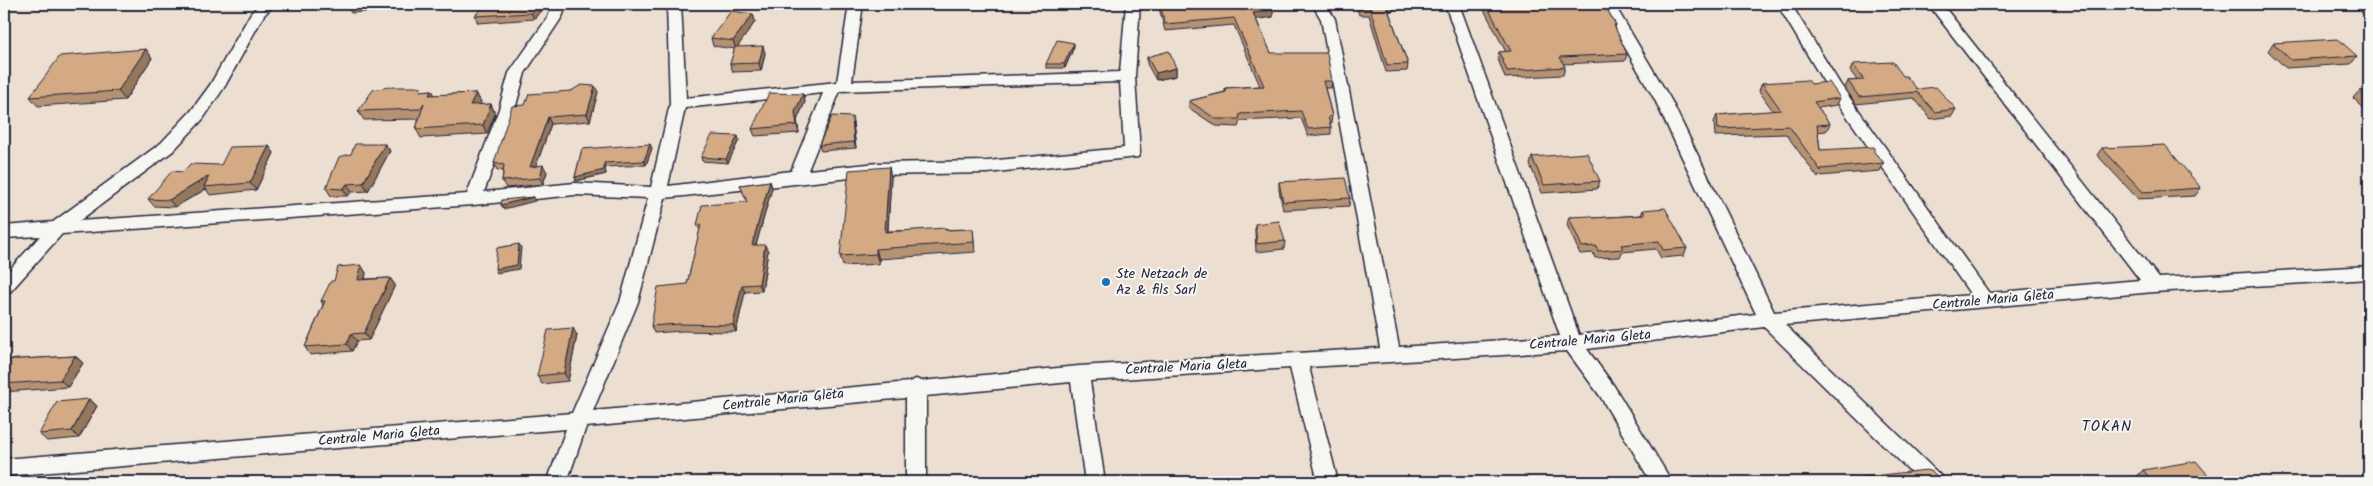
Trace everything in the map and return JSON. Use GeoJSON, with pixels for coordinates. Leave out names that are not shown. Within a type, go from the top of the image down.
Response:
{"type":"FeatureCollection","features":[{"type":"Feature","properties":{"kind":"street"},"geometry":{"type":"LineString","coordinates":[[4,287],[57,228],[167,147],[197,115],[217,86],[258,12],[268,4]]}},
{"type":"Feature","properties":{"kind":"street"},"geometry":{"type":"LineString","coordinates":[[473,199],[507,109],[517,73],[555,17],[560,4]]}},
{"type":"Feature","properties":{"kind":"street"},"geometry":{"type":"LineString","coordinates":[[557,482],[579,420],[629,302],[658,193],[678,104],[674,4]]}},
{"type":"Feature","properties":{"kind":"street"},"geometry":{"type":"LineString","coordinates":[[797,176],[823,110],[839,86],[856,4]]}},
{"type":"Feature","properties":{"kind":"street"},"geometry":{"type":"LineString","coordinates":[[4,232],[473,199],[574,189],[658,193],[797,176],[878,169],[987,166],[1132,153],[1128,76],[1133,4]]}},
{"type":"Feature","properties":{"kind":"street"},"geometry":{"type":"LineString","coordinates":[[1319,4],[1328,19],[1334,48],[1391,354]]}},
{"type":"Feature","properties":{"kind":"street"},"geometry":{"type":"LineString","coordinates":[[1452,4],[1572,343],[1607,391],[1662,482]]}},
{"type":"Feature","properties":{"kind":"street"},"geometry":{"type":"LineString","coordinates":[[1607,4],[1662,100],[1768,320],[1934,482]]}},
{"type":"Feature","properties":{"kind":"street"},"geometry":{"type":"LineString","coordinates":[[1784,4],[1833,86],[1985,301]]}},
{"type":"Feature","properties":{"kind":"street"},"geometry":{"type":"LineString","coordinates":[[1935,4],[2154,285]]}},
{"type":"Feature","properties":{"kind":"street"},"geometry":{"type":"LineString","coordinates":[[2360,4],[2369,10]]}},
{"type":"Feature","properties":{"kind":"street"},"geometry":{"type":"LineString","coordinates":[[678,104],[839,86],[1128,76]]}},
{"type":"Feature","properties":{"kind":"street","name":"Centrale Maria Gleta"},"geometry":{"type":"LineString","coordinates":[[4,468],[579,420],[916,387],[1079,374],[1572,343],[1768,320],[2154,285],[2369,273]]}},
{"type":"Feature","properties":{"kind":"street"},"geometry":{"type":"LineString","coordinates":[[1298,361],[1328,482]]}},
{"type":"Feature","properties":{"kind":"street"},"geometry":{"type":"LineString","coordinates":[[1079,374],[1095,482]]}},
{"type":"Feature","properties":{"kind":"street"},"geometry":{"type":"LineString","coordinates":[[916,387],[916,482]]}},
{"type":"Feature","properties":{"kind":"building"},"geometry":{"type":"Polygon","coordinates":[[[348,4],[373,4],[347,6],[348,4]]]}},
{"type":"Feature","properties":{"kind":"building"},"geometry":{"type":"Polygon","coordinates":[[[485,4],[538,4],[531,13],[475,16],[485,4]]]}},
{"type":"Feature","properties":{"kind":"building"},"geometry":{"type":"Polygon","coordinates":[[[1160,4],[1271,4],[1273,10],[1253,13],[1271,53],[1327,53],[1332,81],[1323,81],[1332,116],[1328,117],[1331,127],[1308,129],[1301,111],[1240,114],[1239,119],[1216,119],[1189,101],[1226,92],[1225,88],[1264,86],[1234,18],[1165,24],[1160,4]]]}},
{"type":"Feature","properties":{"kind":"building"},"geometry":{"type":"Polygon","coordinates":[[[1359,4],[1392,4],[1387,7],[1408,64],[1387,65],[1370,8],[1360,8],[1359,4]]]}},
{"type":"Feature","properties":{"kind":"building"},"geometry":{"type":"Polygon","coordinates":[[[1486,4],[1604,4],[1616,25],[1614,25],[1627,54],[1560,57],[1565,67],[1507,71],[1499,52],[1511,51],[1486,4]]]}},
{"type":"Feature","properties":{"kind":"building"},"geometry":{"type":"Polygon","coordinates":[[[731,11],[753,14],[733,41],[711,38],[731,11]]]}},
{"type":"Feature","properties":{"kind":"building"},"geometry":{"type":"Polygon","coordinates":[[[2338,39],[2357,56],[2291,60],[2273,43],[2338,39]]]}},
{"type":"Feature","properties":{"kind":"building"},"geometry":{"type":"Polygon","coordinates":[[[1057,40],[1074,43],[1064,64],[1046,64],[1057,40]]]}},
{"type":"Feature","properties":{"kind":"building"},"geometry":{"type":"Polygon","coordinates":[[[763,46],[759,63],[730,64],[735,47],[763,46]]]}},
{"type":"Feature","properties":{"kind":"building"},"geometry":{"type":"Polygon","coordinates":[[[146,49],[118,91],[30,97],[60,56],[146,49]]]}},
{"type":"Feature","properties":{"kind":"building"},"geometry":{"type":"Polygon","coordinates":[[[1169,51],[1176,68],[1156,73],[1147,57],[1169,51]]]}},
{"type":"Feature","properties":{"kind":"building"},"geometry":{"type":"Polygon","coordinates":[[[1893,62],[1903,76],[1906,76],[1917,89],[1936,87],[1956,109],[1935,112],[1917,92],[1859,97],[1848,81],[1864,80],[1853,64],[1893,62]]]}},
{"type":"Feature","properties":{"kind":"building"},"geometry":{"type":"Polygon","coordinates":[[[1808,80],[1811,84],[1829,82],[1840,98],[1814,102],[1830,124],[1817,125],[1820,150],[1874,147],[1874,152],[1884,163],[1821,169],[1821,171],[1789,126],[1718,129],[1717,115],[1781,110],[1762,83],[1808,80]]]}},
{"type":"Feature","properties":{"kind":"building"},"geometry":{"type":"Polygon","coordinates":[[[581,85],[595,86],[587,114],[548,117],[530,167],[543,165],[540,178],[502,181],[504,165],[494,163],[512,106],[525,105],[529,94],[571,91],[581,85]]]}},
{"type":"Feature","properties":{"kind":"building"},"geometry":{"type":"Polygon","coordinates":[[[388,87],[421,87],[420,91],[432,90],[429,95],[476,93],[470,105],[491,104],[483,125],[416,129],[424,103],[420,109],[358,111],[373,90],[388,87]]]}},
{"type":"Feature","properties":{"kind":"building"},"geometry":{"type":"Polygon","coordinates":[[[2369,90],[2369,100],[2359,91],[2369,90]]]}},
{"type":"Feature","properties":{"kind":"building"},"geometry":{"type":"Polygon","coordinates":[[[769,93],[803,94],[795,112],[797,125],[752,129],[769,93]]]}},
{"type":"Feature","properties":{"kind":"building"},"geometry":{"type":"Polygon","coordinates":[[[832,116],[852,117],[854,142],[819,145],[832,116]]]}},
{"type":"Feature","properties":{"kind":"building"},"geometry":{"type":"Polygon","coordinates":[[[712,135],[738,136],[726,159],[701,157],[712,135]]]}},
{"type":"Feature","properties":{"kind":"building"},"geometry":{"type":"Polygon","coordinates":[[[355,144],[385,144],[363,183],[347,184],[343,189],[326,188],[339,157],[351,154],[355,144]]]}},
{"type":"Feature","properties":{"kind":"building"},"geometry":{"type":"Polygon","coordinates":[[[650,144],[644,161],[604,163],[604,170],[575,177],[582,149],[650,144]]]}},
{"type":"Feature","properties":{"kind":"building"},"geometry":{"type":"Polygon","coordinates":[[[2165,145],[2201,188],[2143,192],[2102,148],[2165,145]]]}},
{"type":"Feature","properties":{"kind":"building"},"geometry":{"type":"Polygon","coordinates":[[[269,146],[250,183],[204,187],[209,176],[169,200],[148,199],[172,171],[183,172],[190,164],[221,165],[230,147],[269,146]]]}},
{"type":"Feature","properties":{"kind":"building"},"geometry":{"type":"Polygon","coordinates":[[[1587,153],[1600,181],[1544,185],[1532,157],[1587,153]]]}},
{"type":"Feature","properties":{"kind":"building"},"geometry":{"type":"Polygon","coordinates":[[[889,167],[885,232],[945,228],[945,230],[973,229],[974,242],[876,249],[876,254],[840,256],[849,170],[889,167]]]}},
{"type":"Feature","properties":{"kind":"building"},"geometry":{"type":"Polygon","coordinates":[[[1345,178],[1350,198],[1283,202],[1279,182],[1345,178]]]}},
{"type":"Feature","properties":{"kind":"building"},"geometry":{"type":"Polygon","coordinates":[[[770,181],[752,245],[765,245],[759,284],[742,285],[733,325],[679,324],[651,326],[658,287],[687,284],[701,224],[697,225],[702,205],[747,202],[740,185],[770,181]]]}},
{"type":"Feature","properties":{"kind":"building"},"geometry":{"type":"Polygon","coordinates":[[[533,197],[501,205],[502,200],[533,197]]]}},
{"type":"Feature","properties":{"kind":"building"},"geometry":{"type":"Polygon","coordinates":[[[1665,208],[1687,248],[1663,250],[1659,241],[1621,245],[1623,249],[1598,251],[1596,246],[1582,247],[1569,217],[1591,216],[1593,218],[1645,215],[1643,210],[1665,208]]]}},
{"type":"Feature","properties":{"kind":"building"},"geometry":{"type":"Polygon","coordinates":[[[1279,221],[1285,241],[1257,244],[1255,224],[1279,221]]]}},
{"type":"Feature","properties":{"kind":"building"},"geometry":{"type":"Polygon","coordinates":[[[519,244],[517,265],[495,269],[497,248],[519,244]]]}},
{"type":"Feature","properties":{"kind":"building"},"geometry":{"type":"Polygon","coordinates":[[[361,265],[358,280],[390,278],[364,333],[351,334],[347,344],[305,347],[325,301],[321,301],[331,281],[334,281],[338,267],[361,265]]]}},
{"type":"Feature","properties":{"kind":"building"},"geometry":{"type":"Polygon","coordinates":[[[573,328],[564,373],[537,376],[548,330],[573,328]]]}},
{"type":"Feature","properties":{"kind":"building"},"geometry":{"type":"Polygon","coordinates":[[[75,356],[60,380],[4,384],[4,360],[75,356]]]}},
{"type":"Feature","properties":{"kind":"building"},"geometry":{"type":"Polygon","coordinates":[[[89,399],[72,431],[39,434],[57,402],[89,399]]]}},
{"type":"Feature","properties":{"kind":"building"},"geometry":{"type":"Polygon","coordinates":[[[2196,461],[2214,482],[2153,482],[2143,470],[2196,461]]]}},
{"type":"Feature","properties":{"kind":"building"},"geometry":{"type":"Polygon","coordinates":[[[1927,470],[1933,472],[1943,482],[1818,482],[1927,470]]]}},
{"type":"Feature","properties":{"kind":"place","name":"Ste Netzach de Az & fils Sarl"},"geometry":{"type":"Point","coordinates":[1106,282]}},
{"type":"Feature","properties":{"kind":"district","name":"TOKAN"},"geometry":{"type":"Point","coordinates":[2107,427]}}]}
